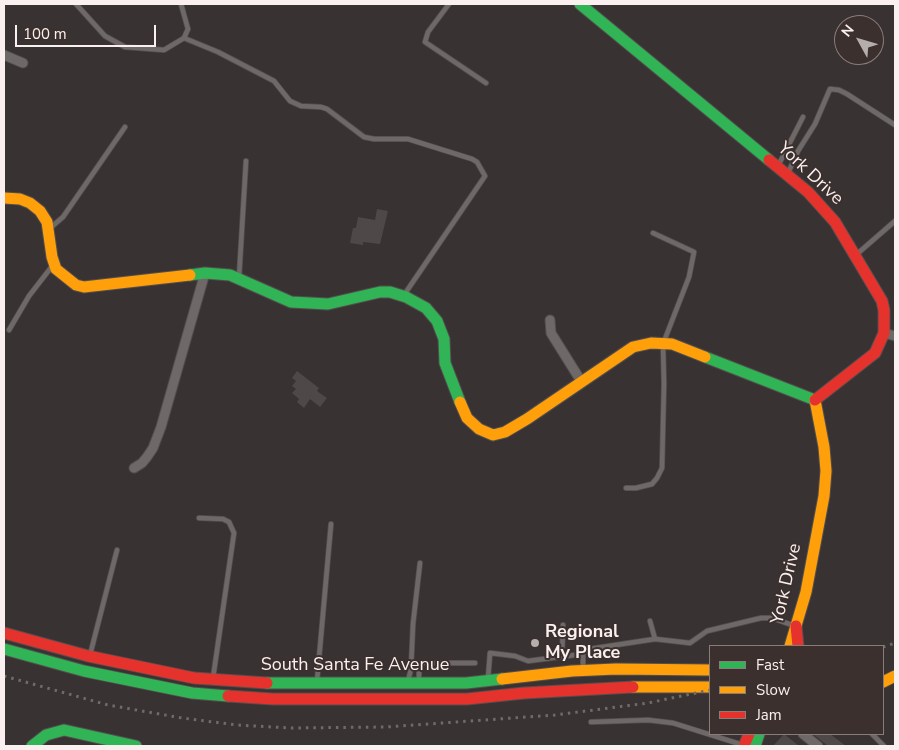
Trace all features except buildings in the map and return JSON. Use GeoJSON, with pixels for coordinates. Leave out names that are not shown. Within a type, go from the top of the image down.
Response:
{"type":"FeatureCollection","features":[{"type":"Feature","properties":{"kind":"street","name":"York Drive"},"geometry":{"type":"LineString","coordinates":[[580,4],[778,166],[822,206],[835,222],[856,255],[882,302],[890,335],[875,353],[815,400],[824,447],[826,471],[824,496],[806,592],[790,645]]}},
{"type":"Feature","properties":{"kind":"street"},"geometry":{"type":"LineString","coordinates":[[4,55],[23,63]]}},
{"type":"Feature","properties":{"kind":"street"},"geometry":{"type":"LineString","coordinates":[[4,198],[20,199],[30,203],[40,211],[47,222],[54,264],[58,271],[76,285],[84,287],[205,273],[239,279],[291,302],[328,304],[380,292],[390,292],[403,296],[426,308],[437,321],[444,339],[445,363],[467,418],[479,429],[493,434],[505,432],[527,419],[634,347],[651,343],[672,344],[815,400]]}},
{"type":"Feature","properties":{"kind":"street"},"geometry":{"type":"LineString","coordinates":[[134,468],[142,463],[153,448],[205,273]]}},
{"type":"Feature","properties":{"kind":"street"},"geometry":{"type":"LineString","coordinates":[[550,320],[551,333],[581,381]]}},
{"type":"Feature","properties":{"kind":"street"},"geometry":{"type":"LineString","coordinates":[[796,626],[798,645]]}},
{"type":"Feature","properties":{"kind":"street","name":"South Santa Fe Avenue"},"geometry":{"type":"LineString","coordinates":[[4,633],[90,656],[153,670],[213,680],[274,684],[419,685],[466,683],[616,669],[709,670]]}},
{"type":"Feature","properties":{"kind":"street","name":"South Santa Fe Avenue"},"geometry":{"type":"LineString","coordinates":[[4,648],[84,670],[150,685],[227,697],[412,700],[644,687],[709,687]]}},
{"type":"Feature","properties":{"kind":"street"},"geometry":{"type":"LineString","coordinates":[[884,681],[895,675]]}},
{"type":"Feature","properties":{"kind":"street"},"geometry":{"type":"LineString","coordinates":[[561,691],[602,676],[709,676]]}},
{"type":"Feature","properties":{"kind":"street"},"geometry":{"type":"LineString","coordinates":[[32,746],[46,735],[64,730],[136,746]]}},
{"type":"Feature","properties":{"kind":"street"},"geometry":{"type":"LineString","coordinates":[[748,746],[758,735]]}},
{"type":"Feature","properties":{"kind":"street"},"geometry":{"type":"LineString","coordinates":[[804,735],[818,746]]}},
{"type":"Feature","properties":{"kind":"lane"},"geometry":{"type":"LineString","coordinates":[[76,4],[105,36],[125,47],[164,50],[184,38],[188,29],[181,4]]}},
{"type":"Feature","properties":{"kind":"lane"},"geometry":{"type":"LineString","coordinates":[[449,4],[428,32],[425,42],[486,83]]}},
{"type":"Feature","properties":{"kind":"lane"},"geometry":{"type":"LineString","coordinates":[[184,38],[218,52],[274,81],[290,101],[301,106],[327,109],[364,137],[374,140],[408,139],[477,162],[485,176],[403,296]]}},
{"type":"Feature","properties":{"kind":"lane"},"geometry":{"type":"LineString","coordinates":[[787,174],[798,151],[815,124],[830,89],[839,90],[847,94],[895,125]]}},
{"type":"Feature","properties":{"kind":"lane"},"geometry":{"type":"LineString","coordinates":[[778,166],[803,117]]}},
{"type":"Feature","properties":{"kind":"lane"},"geometry":{"type":"LineString","coordinates":[[48,230],[63,217],[125,127]]}},
{"type":"Feature","properties":{"kind":"lane"},"geometry":{"type":"LineString","coordinates":[[239,279],[246,160]]}},
{"type":"Feature","properties":{"kind":"lane"},"geometry":{"type":"LineString","coordinates":[[856,255],[895,221]]}},
{"type":"Feature","properties":{"kind":"lane"},"geometry":{"type":"LineString","coordinates":[[626,488],[636,488],[652,484],[662,468],[663,344],[689,277],[694,252],[653,233]]}},
{"type":"Feature","properties":{"kind":"lane"},"geometry":{"type":"LineString","coordinates":[[9,330],[28,296],[54,264]]}},
{"type":"Feature","properties":{"kind":"lane"},"geometry":{"type":"LineString","coordinates":[[199,518],[229,522],[234,533],[213,680]]}},
{"type":"Feature","properties":{"kind":"lane"},"geometry":{"type":"LineString","coordinates":[[317,684],[331,524]]}},
{"type":"Feature","properties":{"kind":"lane"},"geometry":{"type":"LineString","coordinates":[[90,656],[117,550]]}},
{"type":"Feature","properties":{"kind":"lane"},"geometry":{"type":"LineString","coordinates":[[406,685],[411,669],[413,624],[420,563]]}},
{"type":"Feature","properties":{"kind":"lane"},"geometry":{"type":"LineString","coordinates":[[583,671],[583,650],[655,640],[690,643],[707,631],[761,618],[772,618],[796,626]]}},
{"type":"Feature","properties":{"kind":"lane"},"geometry":{"type":"LineString","coordinates":[[650,621],[655,640]]}},
{"type":"Feature","properties":{"kind":"lane"},"geometry":{"type":"LineString","coordinates":[[562,625],[562,657]]}},
{"type":"Feature","properties":{"kind":"lane"},"geometry":{"type":"LineString","coordinates":[[488,681],[490,653],[515,656],[528,661],[583,654]]}},
{"type":"Feature","properties":{"kind":"lane"},"geometry":{"type":"LineString","coordinates":[[419,685],[419,663],[475,663]]}},
{"type":"Feature","properties":{"kind":"lane"},"geometry":{"type":"LineString","coordinates":[[590,722],[648,720],[673,723],[709,734]]}},
{"type":"Feature","properties":{"kind":"lane"},"geometry":{"type":"LineString","coordinates":[[712,735],[748,746]]}},
{"type":"Feature","properties":{"kind":"lane"},"geometry":{"type":"LineString","coordinates":[[873,735],[884,746]]}},
{"type":"Feature","properties":{"kind":"railway"},"geometry":{"type":"LineString","coordinates":[[884,647],[895,643]]}},
{"type":"Feature","properties":{"kind":"railway"},"geometry":{"type":"LineString","coordinates":[[4,676],[108,705],[182,718],[237,725],[291,728],[386,727],[555,715],[648,703],[709,690]]}},
{"type":"Feature","properties":{"kind":"traffic: fast"},"geometry":{"type":"LineString","coordinates":[[580,4],[769,160]]}},
{"type":"Feature","properties":{"kind":"traffic: fast"},"geometry":{"type":"LineString","coordinates":[[190,275],[205,273],[230,275],[291,302],[328,304],[380,292],[390,292],[406,297],[426,308],[437,321],[444,339],[445,363],[460,402]]}},
{"type":"Feature","properties":{"kind":"traffic: fast"},"geometry":{"type":"LineString","coordinates":[[705,357],[815,400]]}},
{"type":"Feature","properties":{"kind":"traffic: fast"},"geometry":{"type":"LineString","coordinates":[[4,649],[84,671],[192,693],[228,696]]}},
{"type":"Feature","properties":{"kind":"traffic: fast"},"geometry":{"type":"LineString","coordinates":[[267,683],[466,683],[502,679]]}},
{"type":"Feature","properties":{"kind":"traffic: fast"},"geometry":{"type":"LineString","coordinates":[[32,746],[46,735],[64,730],[136,746]]}},
{"type":"Feature","properties":{"kind":"traffic: fast"},"geometry":{"type":"LineString","coordinates":[[755,746],[759,735]]}},
{"type":"Feature","properties":{"kind":"traffic: slow"},"geometry":{"type":"LineString","coordinates":[[4,198],[20,199],[30,203],[40,211],[47,222],[52,257],[56,269],[76,285],[84,287],[190,275]]}},
{"type":"Feature","properties":{"kind":"traffic: slow"},"geometry":{"type":"LineString","coordinates":[[460,402],[467,418],[479,429],[493,435],[505,432],[527,419],[633,347],[651,343],[672,344],[705,357]]}},
{"type":"Feature","properties":{"kind":"traffic: slow"},"geometry":{"type":"LineString","coordinates":[[790,645],[806,592],[824,496],[826,471],[824,447],[815,400]]}},
{"type":"Feature","properties":{"kind":"traffic: slow"},"geometry":{"type":"LineString","coordinates":[[502,679],[572,671],[616,669],[709,670]]}},
{"type":"Feature","properties":{"kind":"traffic: slow"},"geometry":{"type":"LineString","coordinates":[[884,682],[895,676]]}},
{"type":"Feature","properties":{"kind":"traffic: slow"},"geometry":{"type":"LineString","coordinates":[[633,687],[709,687]]}},
{"type":"Feature","properties":{"kind":"traffic: jam"},"geometry":{"type":"LineString","coordinates":[[769,160],[808,192],[835,222],[882,301],[884,310],[884,333],[875,353],[815,400]]}},
{"type":"Feature","properties":{"kind":"traffic: jam"},"geometry":{"type":"LineString","coordinates":[[796,626],[798,645]]}},
{"type":"Feature","properties":{"kind":"traffic: jam"},"geometry":{"type":"LineString","coordinates":[[4,633],[88,656],[194,678],[267,683]]}},
{"type":"Feature","properties":{"kind":"traffic: jam"},"geometry":{"type":"LineString","coordinates":[[228,696],[273,699],[467,699],[524,693],[633,687]]}},
{"type":"Feature","properties":{"kind":"traffic: jam"},"geometry":{"type":"LineString","coordinates":[[744,746],[749,735]]}},
{"type":"Feature","properties":{"kind":"place","name":"Regional My Place"},"geometry":{"type":"Point","coordinates":[535,643]}}]}
